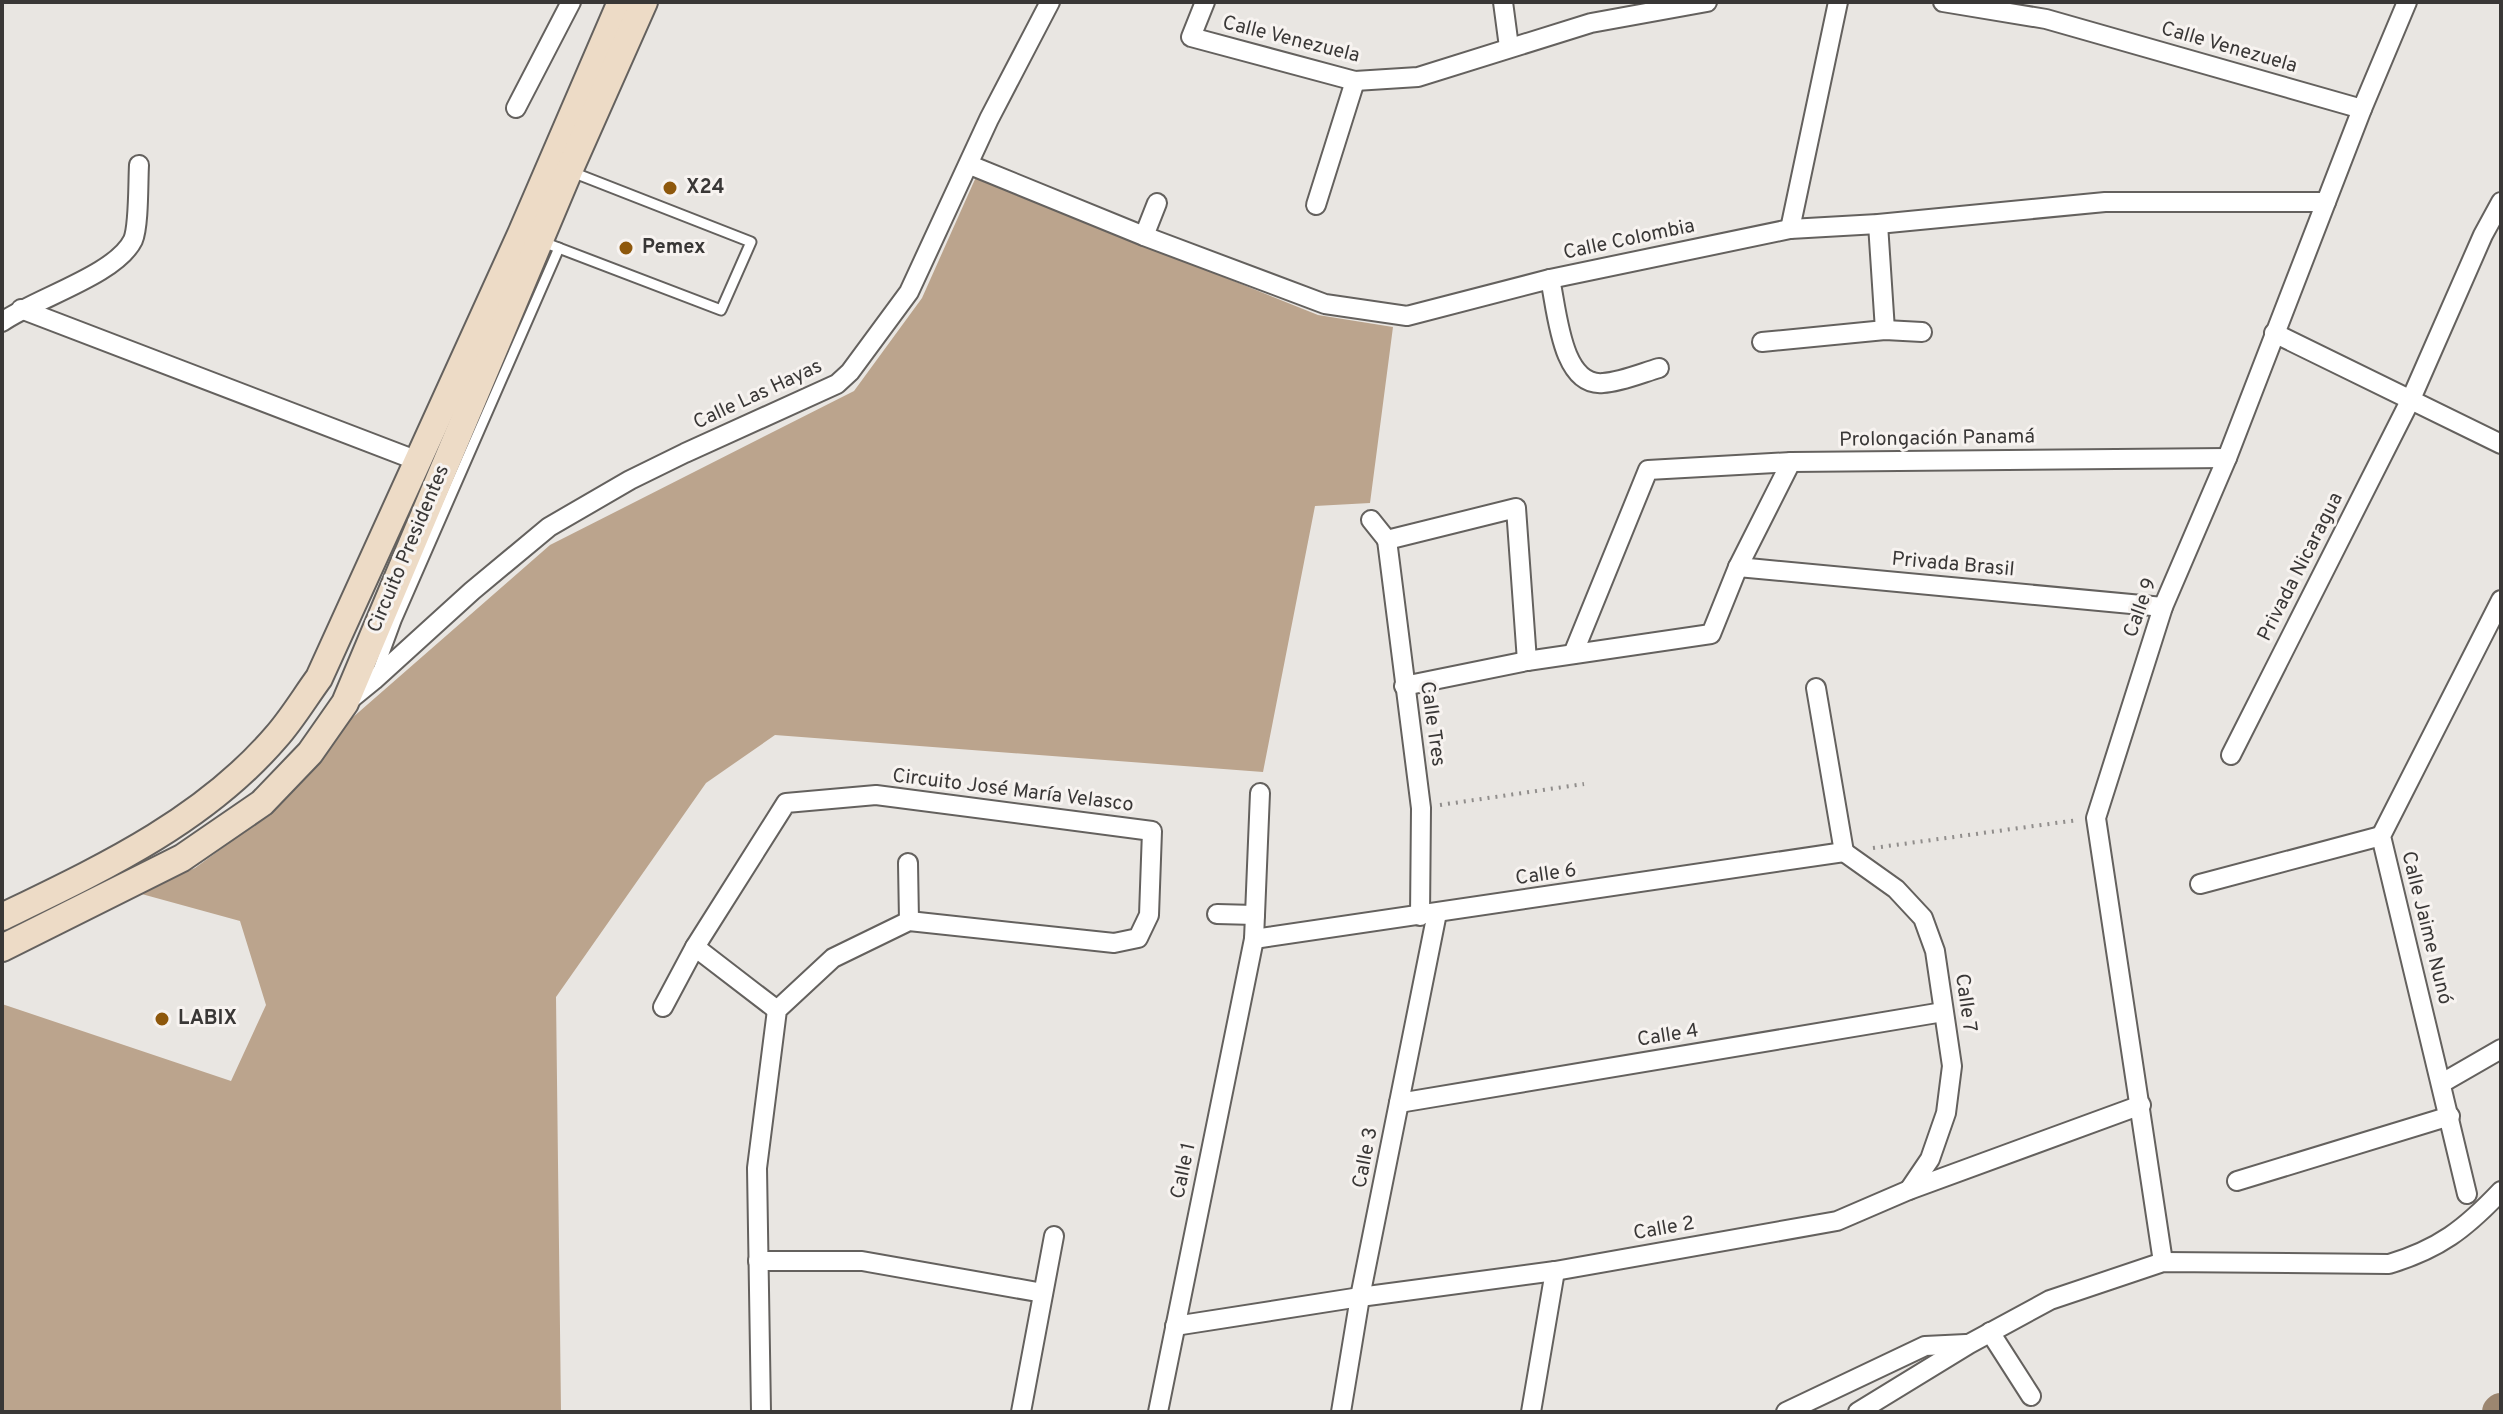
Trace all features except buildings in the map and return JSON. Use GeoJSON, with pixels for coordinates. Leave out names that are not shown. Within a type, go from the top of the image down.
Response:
{"type":"FeatureCollection","features":[{"type":"Feature","properties":{"kind":"main road","name":"Circuito Presidentes"},"geometry":{"type":"LineString","coordinates":[[2,948],[182,858],[262,803],[310,753],[345,703],[540,241],[560,167],[621,2]]}},
{"type":"Feature","properties":{"kind":"main road","name":"Circuito Presidentes"},"geometry":{"type":"LineString","coordinates":[[560,167],[644,2]]}},
{"type":"Feature","properties":{"kind":"main road","name":"Circuito Presidentes"},"geometry":{"type":"LineString","coordinates":[[2,917],[81,879],[168,831],[235,779],[276,737],[319,678],[418,461],[540,241]]}},
{"type":"Feature","properties":{"kind":"street","name":"Calle Las Hayas"},"geometry":{"type":"LineString","coordinates":[[345,703],[549,527],[630,480],[837,384],[850,372],[909,292],[989,119],[1050,2]]}},
{"type":"Feature","properties":{"kind":"street","name":"Calle Venezuela"},"geometry":{"type":"LineString","coordinates":[[1205,2],[1191,37],[1355,81],[1418,77],[1591,23],[1707,2]]}},
{"type":"Feature","properties":{"kind":"street"},"geometry":{"type":"LineString","coordinates":[[1503,2],[1509,47]]}},
{"type":"Feature","properties":{"kind":"street"},"geometry":{"type":"LineString","coordinates":[[1790,229],[1838,2]]}},
{"type":"Feature","properties":{"kind":"street","name":"Calle Venezuela"},"geometry":{"type":"LineString","coordinates":[[1943,2],[2048,10],[2362,109]]}},
{"type":"Feature","properties":{"kind":"street","name":"Calle 9"},"geometry":{"type":"LineString","coordinates":[[2163,1262],[2096,818],[2163,607],[2227,458],[2362,109],[2407,2]]}},
{"type":"Feature","properties":{"kind":"street"},"geometry":{"type":"LineString","coordinates":[[516,108],[564,4]]}},
{"type":"Feature","properties":{"kind":"street"},"geometry":{"type":"LineString","coordinates":[[1316,205],[1355,81]]}},
{"type":"Feature","properties":{"kind":"street"},"geometry":{"type":"LineString","coordinates":[[2,322],[21,309],[120,259],[134,238],[139,165]]}},
{"type":"Feature","properties":{"kind":"street","name":"Calle Colombia"},"geometry":{"type":"LineString","coordinates":[[970,165],[1144,236],[1325,304],[1407,316],[1550,279],[1790,229],[1878,224],[2105,202],[2326,202]]}},
{"type":"Feature","properties":{"kind":"street","name":"Privada Nicaragua"},"geometry":{"type":"LineString","coordinates":[[2231,755],[2411,399],[2483,235],[2501,202]]}},
{"type":"Feature","properties":{"kind":"street"},"geometry":{"type":"LineString","coordinates":[[1144,236],[1157,203]]}},
{"type":"Feature","properties":{"kind":"street"},"geometry":{"type":"LineString","coordinates":[[1878,224],[1885,330]]}},
{"type":"Feature","properties":{"kind":"street"},"geometry":{"type":"LineString","coordinates":[[1550,279],[1569,362],[1580,376],[1601,384],[1659,368]]}},
{"type":"Feature","properties":{"kind":"street"},"geometry":{"type":"LineString","coordinates":[[21,309],[418,461]]}},
{"type":"Feature","properties":{"kind":"street"},"geometry":{"type":"LineString","coordinates":[[1762,342],[1885,330],[1922,332]]}},
{"type":"Feature","properties":{"kind":"street"},"geometry":{"type":"LineString","coordinates":[[2274,333],[2501,444]]}},
{"type":"Feature","properties":{"kind":"street","name":"Prolongación Panamá"},"geometry":{"type":"LineString","coordinates":[[1573,654],[1648,470],[1791,462],[2227,458]]}},
{"type":"Feature","properties":{"kind":"street"},"geometry":{"type":"LineString","coordinates":[[1404,686],[1527,661],[1711,634],[1738,567],[1791,462]]}},
{"type":"Feature","properties":{"kind":"street"},"geometry":{"type":"LineString","coordinates":[[1371,520],[1387,540],[1516,508],[1527,661]]}},
{"type":"Feature","properties":{"kind":"street","name":"Calle Tres"},"geometry":{"type":"LineString","coordinates":[[1387,540],[1421,808],[1428,914]]}},
{"type":"Feature","properties":{"kind":"street","name":"Privada Brasil"},"geometry":{"type":"LineString","coordinates":[[1738,567],[2163,607]]}},
{"type":"Feature","properties":{"kind":"street","name":"Calle Jaime Nunó"},"geometry":{"type":"LineString","coordinates":[[2467,1194],[2381,836],[2501,600]]}},
{"type":"Feature","properties":{"kind":"street"},"geometry":{"type":"LineString","coordinates":[[1816,688],[1844,852]]}},
{"type":"Feature","properties":{"kind":"street","name":"Calle 1"},"geometry":{"type":"LineString","coordinates":[[1158,1412],[1254,939],[1260,793]]}},
{"type":"Feature","properties":{"kind":"street","name":"Circuito José María Velasco"},"geometry":{"type":"LineString","coordinates":[[695,947],[786,803],[876,795],[1152,831],[1149,915],[1138,938],[1114,943],[909,921]]}},
{"type":"Feature","properties":{"kind":"street"},"geometry":{"type":"LineString","coordinates":[[2200,884],[2381,836]]}},
{"type":"Feature","properties":{"kind":"street","name":"Calle 6"},"geometry":{"type":"LineString","coordinates":[[1254,939],[1844,852]]}},
{"type":"Feature","properties":{"kind":"street","name":"Calle 7"},"geometry":{"type":"LineString","coordinates":[[1844,852],[1896,889],[1923,918],[1935,951],[1952,1066],[1946,1113],[1930,1159],[1909,1190]]}},
{"type":"Feature","properties":{"kind":"street"},"geometry":{"type":"LineString","coordinates":[[761,1412],[757,1168],[777,1010],[833,958],[909,921],[908,863]]}},
{"type":"Feature","properties":{"kind":"street"},"geometry":{"type":"LineString","coordinates":[[1217,914],[1255,915]]}},
{"type":"Feature","properties":{"kind":"street","name":"Calle 3"},"geometry":{"type":"LineString","coordinates":[[1341,1412],[1360,1297],[1399,1103],[1428,914]]}},
{"type":"Feature","properties":{"kind":"street"},"geometry":{"type":"LineString","coordinates":[[663,1007],[695,947],[777,1010]]}},
{"type":"Feature","properties":{"kind":"street","name":"Calle 4"},"geometry":{"type":"LineString","coordinates":[[1399,1103],[1943,1012]]}},
{"type":"Feature","properties":{"kind":"street"},"geometry":{"type":"LineString","coordinates":[[2442,1083],[2501,1049]]}},
{"type":"Feature","properties":{"kind":"street","name":"Calle 2"},"geometry":{"type":"LineString","coordinates":[[1175,1326],[1555,1271],[1837,1221],[1909,1190],[2141,1105]]}},
{"type":"Feature","properties":{"kind":"street"},"geometry":{"type":"LineString","coordinates":[[2237,1181],[2450,1116]]}},
{"type":"Feature","properties":{"kind":"street"},"geometry":{"type":"LineString","coordinates":[[1858,1412],[1969,1344],[2050,1300],[2163,1262],[2389,1264],[2423,1254],[2447,1240],[2482,1212],[2501,1191]]}},
{"type":"Feature","properties":{"kind":"street"},"geometry":{"type":"LineString","coordinates":[[1021,1412],[1054,1236]]}},
{"type":"Feature","properties":{"kind":"street"},"geometry":{"type":"LineString","coordinates":[[758,1261],[862,1261],[1043,1293]]}},
{"type":"Feature","properties":{"kind":"street"},"geometry":{"type":"LineString","coordinates":[[1531,1412],[1555,1271]]}},
{"type":"Feature","properties":{"kind":"street"},"geometry":{"type":"LineString","coordinates":[[1990,1332],[2031,1396]]}},
{"type":"Feature","properties":{"kind":"street"},"geometry":{"type":"LineString","coordinates":[[1786,1412],[1925,1346],[1969,1344]]}},
{"type":"Feature","properties":{"kind":"lane"},"geometry":{"type":"LineString","coordinates":[[374,680],[540,241],[721,310],[751,242],[560,167]]}},
{"type":"Feature","properties":{"kind":"lane"},"geometry":{"type":"LineString","coordinates":[[2,907],[31,903]]}},
{"type":"Feature","properties":{"kind":"path"},"geometry":{"type":"LineString","coordinates":[[1421,808],[1584,784]]}},
{"type":"Feature","properties":{"kind":"path"},"geometry":{"type":"LineString","coordinates":[[1844,852],[2096,818]]}},
{"type":"Feature","properties":{"kind":"shaded area"},"geometry":{"type":"Polygon","coordinates":[[[976,177],[1318,315],[1393,327],[1370,503],[1315,506],[1263,772],[775,735],[706,783],[556,997],[561,1412],[2,1412],[2,1004],[231,1081],[266,1005],[240,921],[138,893],[195,868],[263,818],[320,758],[344,725],[550,545],[854,391],[922,298],[976,177]]]}},
{"type":"Feature","properties":{"kind":"place","name":"X24"},"geometry":{"type":"Point","coordinates":[670,188]}},
{"type":"Feature","properties":{"kind":"place","name":"Pemex"},"geometry":{"type":"Point","coordinates":[626,248]}},
{"type":"Feature","properties":{"kind":"place","name":"LABIX"},"geometry":{"type":"Point","coordinates":[162,1019]}}]}
